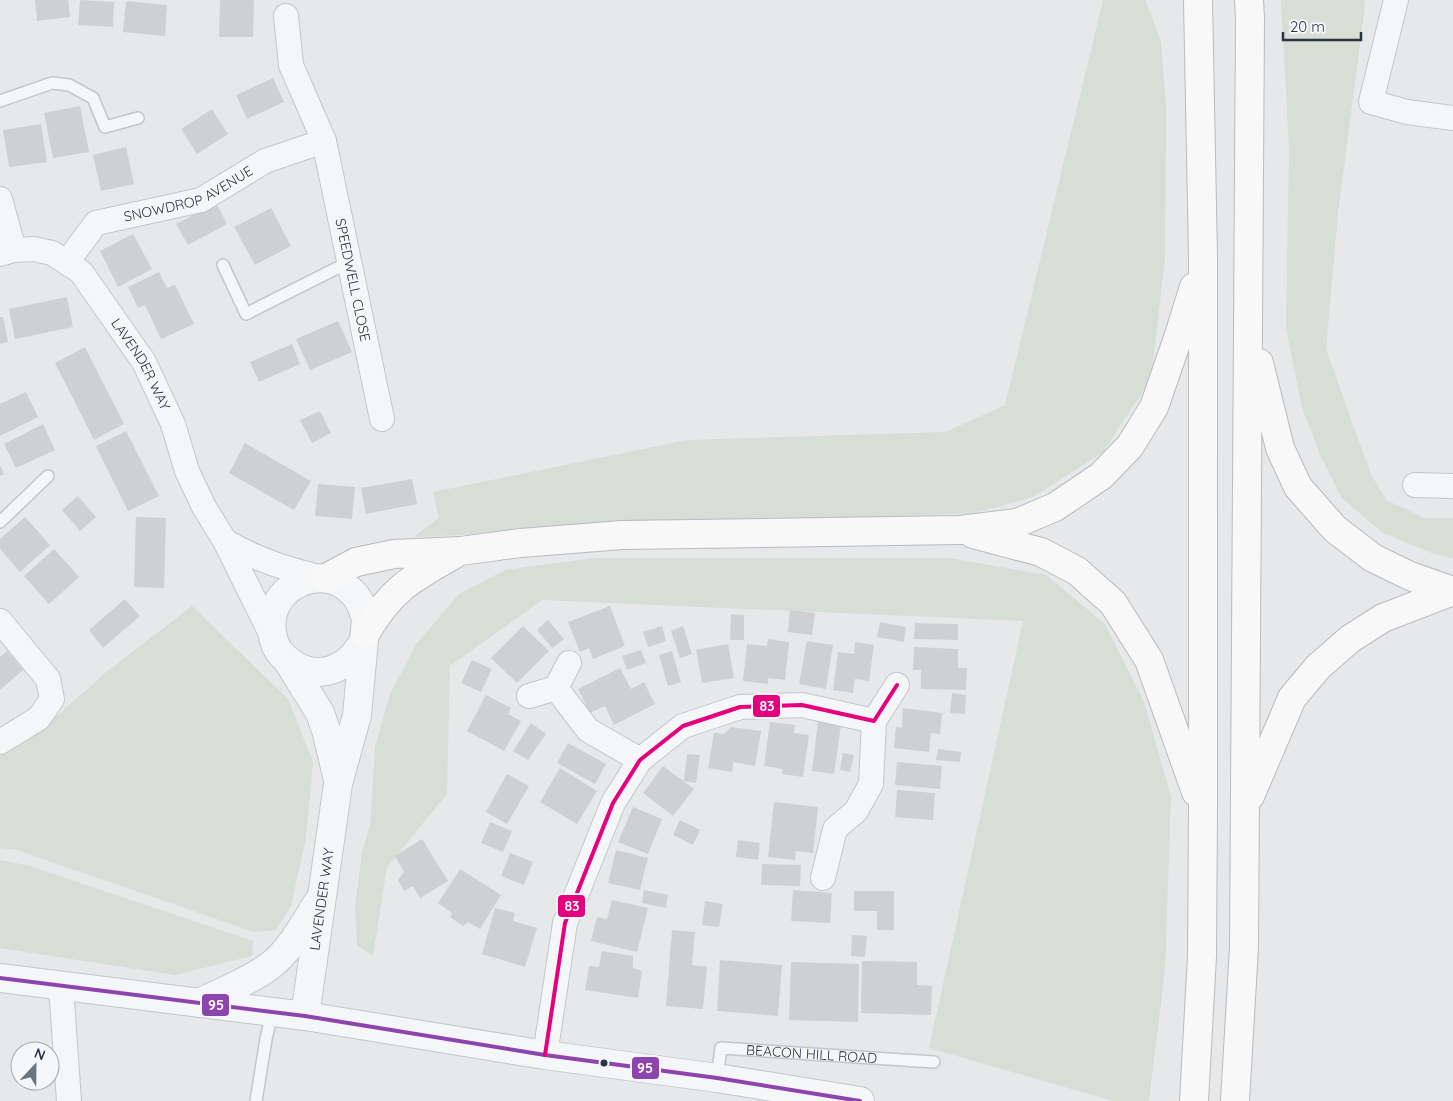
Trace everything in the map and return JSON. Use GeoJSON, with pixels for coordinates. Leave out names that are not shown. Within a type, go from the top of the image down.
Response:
{"type":"FeatureCollection","features":[{"type":"Feature","properties":{"kind":"highway"},"geometry":{"type":"LineString","coordinates":[[1194,1101],[1202,956],[1203,810],[1202,257],[1198,0]]}},
{"type":"Feature","properties":{"kind":"highway"},"geometry":{"type":"LineString","coordinates":[[1235,1101],[1244,948],[1249,318],[1249,0]]}},
{"type":"Feature","properties":{"kind":"highway"},"geometry":{"type":"LineString","coordinates":[[324,578],[356,562],[394,554],[460,551],[521,543],[622,535],[960,530],[1018,523],[1055,507],[1101,476],[1130,446],[1154,407],[1180,335],[1202,257]]}},
{"type":"Feature","properties":{"kind":"highway"},"geometry":{"type":"LineString","coordinates":[[1249,318],[1280,448],[1298,487],[1335,529],[1373,558],[1410,576],[1453,591]]}},
{"type":"Feature","properties":{"kind":"highway"},"geometry":{"type":"LineString","coordinates":[[960,530],[1041,552],[1077,570],[1113,603],[1149,660],[1203,810]]}},
{"type":"Feature","properties":{"kind":"highway"},"geometry":{"type":"LineString","coordinates":[[364,638],[375,617],[399,588],[415,576],[460,551]]}},
{"type":"Feature","properties":{"kind":"highway"},"geometry":{"type":"LineString","coordinates":[[1245,807],[1292,698],[1318,667],[1350,639],[1383,618],[1453,591]]}},
{"type":"Feature","properties":{"kind":"street"},"geometry":{"type":"LineString","coordinates":[[1396,0],[1371,102],[1407,112],[1453,118]]}},
{"type":"Feature","properties":{"kind":"street","name":"SPEEDWELL CLOSE"},"geometry":{"type":"LineString","coordinates":[[286,16],[291,65],[324,141],[382,419]]}},
{"type":"Feature","properties":{"kind":"street","name":"SNOWDROP AVENUE"},"geometry":{"type":"LineString","coordinates":[[67,262],[96,223],[201,200],[265,161],[324,141]]}},
{"type":"Feature","properties":{"kind":"street"},"geometry":{"type":"LineString","coordinates":[[0,199],[7,252]]}},
{"type":"Feature","properties":{"kind":"street","name":"LAVENDER WAY"},"geometry":{"type":"LineString","coordinates":[[7,252],[34,249],[52,253],[81,272],[144,362],[173,424],[187,471],[204,507],[225,540],[273,638]]}},
{"type":"Feature","properties":{"kind":"street"},"geometry":{"type":"LineString","coordinates":[[1414,485],[1453,486]]}},
{"type":"Feature","properties":{"kind":"street","name":"LAVENDER WAY"},"geometry":{"type":"LineString","coordinates":[[225,540],[248,554],[270,563],[324,578]]}},
{"type":"Feature","properties":{"kind":"street"},"geometry":{"type":"LineString","coordinates":[[324,578],[341,583],[353,592],[361,605],[366,619],[364,638],[356,654],[345,664],[332,671],[302,670],[290,663],[279,652],[273,638],[271,623],[274,608],[282,595],[293,585],[307,579],[324,578]]}},
{"type":"Feature","properties":{"kind":"street"},"geometry":{"type":"LineString","coordinates":[[0,621],[48,679],[52,699],[39,718],[0,742]]}},
{"type":"Feature","properties":{"kind":"street","name":"LAVENDER WAY"},"geometry":{"type":"LineString","coordinates":[[305,1016],[338,784],[357,715],[364,638]]}},
{"type":"Feature","properties":{"kind":"street","name":"LAVENDER WAY"},"geometry":{"type":"LineString","coordinates":[[290,663],[320,713],[326,730],[338,784]]}},
{"type":"Feature","properties":{"kind":"street"},"geometry":{"type":"LineString","coordinates":[[529,696],[556,688],[569,663]]}},
{"type":"Feature","properties":{"kind":"street"},"geometry":{"type":"LineString","coordinates":[[823,878],[835,829],[856,811],[871,784],[874,721],[897,685]]}},
{"type":"Feature","properties":{"kind":"street"},"geometry":{"type":"LineString","coordinates":[[556,688],[588,730],[640,760]]}},
{"type":"Feature","properties":{"kind":"street"},"geometry":{"type":"LineString","coordinates":[[545,1055],[565,923],[612,803],[640,760],[683,726],[740,707],[802,705],[874,721]]}},
{"type":"Feature","properties":{"kind":"street"},"geometry":{"type":"LineString","coordinates":[[198,1003],[273,964],[295,939],[323,894]]}},
{"type":"Feature","properties":{"kind":"street"},"geometry":{"type":"LineString","coordinates":[[0,978],[305,1016],[545,1055],[717,1078],[833,1099],[860,1101]]}},
{"type":"Feature","properties":{"kind":"street"},"geometry":{"type":"LineString","coordinates":[[61,987],[69,1101]]}},
{"type":"Feature","properties":{"kind":"lane"},"geometry":{"type":"LineString","coordinates":[[0,101],[52,83],[70,85],[93,98],[105,127],[138,118]]}},
{"type":"Feature","properties":{"kind":"lane"},"geometry":{"type":"LineString","coordinates":[[222,265],[246,314],[349,262]]}},
{"type":"Feature","properties":{"kind":"lane"},"geometry":{"type":"LineString","coordinates":[[0,522],[48,476]]}},
{"type":"Feature","properties":{"kind":"lane"},"geometry":{"type":"LineString","coordinates":[[256,1101],[272,1012]]}},
{"type":"Feature","properties":{"kind":"lane","name":"BEACON HILL ROAD"},"geometry":{"type":"LineString","coordinates":[[717,1078],[721,1048],[934,1062]]}},
{"type":"Feature","properties":{"kind":"shaded area"},"geometry":{"type":"Polygon","coordinates":[[[1103,0],[1145,0],[1161,42],[1166,107],[1165,259],[1151,379],[1103,452],[1033,497],[975,513],[413,537],[439,518],[433,492],[687,440],[946,432],[1005,405],[1103,0]]]}},
{"type":"Feature","properties":{"kind":"shaded area"},"geometry":{"type":"Polygon","coordinates":[[[1281,0],[1364,0],[1365,6],[1338,213],[1326,349],[1370,472],[1386,500],[1425,518],[1453,518],[1453,558],[1434,554],[1383,533],[1341,497],[1321,457],[1302,408],[1286,329],[1289,147],[1281,0]]]}},
{"type":"Feature","properties":{"kind":"shaded area"},"geometry":{"type":"Polygon","coordinates":[[[595,558],[949,558],[1046,575],[1105,624],[1144,702],[1171,797],[1165,969],[1149,1101],[1113,1101],[929,1048],[1023,621],[542,600],[450,666],[447,794],[387,867],[373,956],[357,945],[355,906],[362,852],[370,826],[375,747],[390,694],[417,643],[459,594],[505,570],[595,558]]]}},
{"type":"Feature","properties":{"kind":"shaded area"},"geometry":{"type":"Polygon","coordinates":[[[192,606],[288,699],[313,762],[306,838],[291,906],[276,930],[254,932],[17,850],[0,848],[0,756],[58,715],[105,673],[192,606]]]}},
{"type":"Feature","properties":{"kind":"shaded area"},"geometry":{"type":"Polygon","coordinates":[[[0,860],[26,865],[253,941],[252,956],[175,975],[0,948],[0,860]]]}},
{"type":"Feature","properties":{"kind":"building"},"geometry":{"type":"Polygon","coordinates":[[[35,0],[68,0],[70,17],[37,21],[35,0]]]}},
{"type":"Feature","properties":{"kind":"building"},"geometry":{"type":"Polygon","coordinates":[[[80,0],[114,2],[113,27],[78,25],[80,0]]]}},
{"type":"Feature","properties":{"kind":"building"},"geometry":{"type":"Polygon","coordinates":[[[220,0],[254,0],[253,37],[219,37],[220,0]]]}},
{"type":"Feature","properties":{"kind":"building"},"geometry":{"type":"Polygon","coordinates":[[[126,1],[167,5],[165,36],[123,32],[126,1]]]}},
{"type":"Feature","properties":{"kind":"building"},"geometry":{"type":"Polygon","coordinates":[[[273,78],[284,102],[247,119],[236,95],[273,78]]]}},
{"type":"Feature","properties":{"kind":"building"},"geometry":{"type":"Polygon","coordinates":[[[80,106],[89,152],[53,158],[44,113],[80,106]]]}},
{"type":"Feature","properties":{"kind":"building"},"geometry":{"type":"Polygon","coordinates":[[[212,109],[228,134],[197,154],[181,129],[212,109]]]}},
{"type":"Feature","properties":{"kind":"building"},"geometry":{"type":"Polygon","coordinates":[[[41,124],[47,162],[9,167],[3,130],[41,124]]]}},
{"type":"Feature","properties":{"kind":"building"},"geometry":{"type":"Polygon","coordinates":[[[126,147],[134,184],[101,191],[93,155],[126,147]]]}},
{"type":"Feature","properties":{"kind":"building"},"geometry":{"type":"Polygon","coordinates":[[[216,203],[227,224],[188,245],[176,224],[216,203]]]}},
{"type":"Feature","properties":{"kind":"building"},"geometry":{"type":"Polygon","coordinates":[[[271,208],[291,246],[255,265],[234,227],[271,208]]]}},
{"type":"Feature","properties":{"kind":"building"},"geometry":{"type":"Polygon","coordinates":[[[133,234],[152,269],[118,287],[100,251],[133,234]]]}},
{"type":"Feature","properties":{"kind":"building"},"geometry":{"type":"Polygon","coordinates":[[[159,272],[167,288],[175,285],[194,324],[161,339],[145,305],[138,308],[128,287],[159,272]]]}},
{"type":"Feature","properties":{"kind":"building"},"geometry":{"type":"Polygon","coordinates":[[[67,297],[73,327],[15,339],[9,309],[67,297]]]}},
{"type":"Feature","properties":{"kind":"building"},"geometry":{"type":"Polygon","coordinates":[[[0,317],[3,317],[8,342],[0,344],[0,317]]]}},
{"type":"Feature","properties":{"kind":"building"},"geometry":{"type":"Polygon","coordinates":[[[338,321],[352,352],[310,370],[296,339],[338,321]]]}},
{"type":"Feature","properties":{"kind":"building"},"geometry":{"type":"Polygon","coordinates":[[[292,344],[300,364],[259,382],[250,362],[292,344]]]}},
{"type":"Feature","properties":{"kind":"building"},"geometry":{"type":"Polygon","coordinates":[[[85,347],[124,424],[94,440],[55,363],[85,347]]]}},
{"type":"Feature","properties":{"kind":"building"},"geometry":{"type":"Polygon","coordinates":[[[26,392],[38,417],[0,436],[0,404],[26,392]]]}},
{"type":"Feature","properties":{"kind":"building"},"geometry":{"type":"Polygon","coordinates":[[[320,411],[331,433],[312,443],[300,420],[320,411]]]}},
{"type":"Feature","properties":{"kind":"building"},"geometry":{"type":"Polygon","coordinates":[[[43,424],[55,450],[16,468],[4,444],[43,424]]]}},
{"type":"Feature","properties":{"kind":"building"},"geometry":{"type":"Polygon","coordinates":[[[126,431],[159,496],[128,511],[96,446],[126,431]]]}},
{"type":"Feature","properties":{"kind":"building"},"geometry":{"type":"Polygon","coordinates":[[[245,443],[311,481],[294,510],[229,473],[245,443]]]}},
{"type":"Feature","properties":{"kind":"building"},"geometry":{"type":"Polygon","coordinates":[[[0,465],[4,474],[0,476],[0,465]]]}},
{"type":"Feature","properties":{"kind":"building"},"geometry":{"type":"Polygon","coordinates":[[[412,479],[417,504],[366,514],[361,488],[412,479]]]}},
{"type":"Feature","properties":{"kind":"building"},"geometry":{"type":"Polygon","coordinates":[[[318,484],[355,487],[352,519],[315,516],[318,484]]]}},
{"type":"Feature","properties":{"kind":"building"},"geometry":{"type":"Polygon","coordinates":[[[78,496],[96,517],[80,531],[62,510],[78,496]]]}},
{"type":"Feature","properties":{"kind":"building"},"geometry":{"type":"Polygon","coordinates":[[[25,517],[50,545],[20,572],[0,549],[0,539],[25,517]]]}},
{"type":"Feature","properties":{"kind":"building"},"geometry":{"type":"Polygon","coordinates":[[[136,517],[166,518],[164,588],[134,587],[136,517]]]}},
{"type":"Feature","properties":{"kind":"building"},"geometry":{"type":"Polygon","coordinates":[[[54,549],[79,577],[49,604],[24,576],[54,549]]]}},
{"type":"Feature","properties":{"kind":"building"},"geometry":{"type":"Polygon","coordinates":[[[125,599],[140,616],[103,648],[89,630],[125,599]]]}},
{"type":"Feature","properties":{"kind":"building"},"geometry":{"type":"Polygon","coordinates":[[[610,606],[625,646],[593,659],[589,648],[580,652],[568,622],[610,606]]]}},
{"type":"Feature","properties":{"kind":"building"},"geometry":{"type":"Polygon","coordinates":[[[790,610],[815,613],[812,635],[788,632],[790,610]]]}},
{"type":"Feature","properties":{"kind":"building"},"geometry":{"type":"Polygon","coordinates":[[[731,614],[744,615],[744,640],[730,640],[731,614]]]}},
{"type":"Feature","properties":{"kind":"building"},"geometry":{"type":"Polygon","coordinates":[[[548,620],[564,639],[552,648],[537,630],[548,620]]]}},
{"type":"Feature","properties":{"kind":"building"},"geometry":{"type":"Polygon","coordinates":[[[880,622],[906,627],[904,642],[877,637],[880,622]]]}},
{"type":"Feature","properties":{"kind":"building"},"geometry":{"type":"Polygon","coordinates":[[[915,623],[958,624],[958,640],[914,639],[915,623]]]}},
{"type":"Feature","properties":{"kind":"building"},"geometry":{"type":"Polygon","coordinates":[[[523,626],[549,651],[517,683],[491,658],[523,626]]]}},
{"type":"Feature","properties":{"kind":"building"},"geometry":{"type":"Polygon","coordinates":[[[662,626],[666,641],[648,647],[643,632],[662,626]]]}},
{"type":"Feature","properties":{"kind":"building"},"geometry":{"type":"Polygon","coordinates":[[[683,626],[692,654],[680,658],[671,631],[683,626]]]}},
{"type":"Feature","properties":{"kind":"building"},"geometry":{"type":"Polygon","coordinates":[[[768,639],[789,642],[785,680],[768,678],[768,684],[743,681],[747,644],[767,646],[768,639]]]}},
{"type":"Feature","properties":{"kind":"building"},"geometry":{"type":"Polygon","coordinates":[[[807,641],[833,645],[826,689],[799,684],[807,641]]]}},
{"type":"Feature","properties":{"kind":"building"},"geometry":{"type":"Polygon","coordinates":[[[855,642],[874,645],[869,681],[855,679],[853,693],[833,690],[838,652],[854,654],[855,642]]]}},
{"type":"Feature","properties":{"kind":"building"},"geometry":{"type":"Polygon","coordinates":[[[728,644],[734,678],[702,683],[696,650],[728,644]]]}},
{"type":"Feature","properties":{"kind":"building"},"geometry":{"type":"Polygon","coordinates":[[[914,647],[958,649],[958,668],[967,668],[966,690],[921,689],[921,670],[913,670],[914,647]]]}},
{"type":"Feature","properties":{"kind":"building"},"geometry":{"type":"Polygon","coordinates":[[[641,650],[646,663],[627,670],[622,656],[641,650]]]}},
{"type":"Feature","properties":{"kind":"building"},"geometry":{"type":"Polygon","coordinates":[[[7,651],[23,670],[0,690],[0,657],[7,651]]]}},
{"type":"Feature","properties":{"kind":"building"},"geometry":{"type":"Polygon","coordinates":[[[672,651],[681,682],[668,686],[659,655],[672,651]]]}},
{"type":"Feature","properties":{"kind":"building"},"geometry":{"type":"Polygon","coordinates":[[[472,660],[492,669],[481,692],[461,683],[472,660]]]}},
{"type":"Feature","properties":{"kind":"building"},"geometry":{"type":"Polygon","coordinates":[[[620,668],[631,689],[644,682],[655,704],[614,725],[605,706],[590,713],[578,689],[620,668]]]}},
{"type":"Feature","properties":{"kind":"building"},"geometry":{"type":"Polygon","coordinates":[[[952,693],[966,695],[965,714],[950,713],[952,693]]]}},
{"type":"Feature","properties":{"kind":"building"},"geometry":{"type":"Polygon","coordinates":[[[486,695],[511,708],[508,714],[521,721],[504,751],[467,731],[486,695]]]}},
{"type":"Feature","properties":{"kind":"building"},"geometry":{"type":"Polygon","coordinates":[[[903,708],[942,713],[940,734],[931,733],[929,752],[894,748],[896,727],[902,728],[903,708]]]}},
{"type":"Feature","properties":{"kind":"building"},"geometry":{"type":"Polygon","coordinates":[[[770,722],[795,725],[794,733],[809,735],[803,777],[782,774],[783,769],[764,766],[770,722]]]}},
{"type":"Feature","properties":{"kind":"building"},"geometry":{"type":"Polygon","coordinates":[[[818,722],[841,725],[834,774],[812,771],[818,722]]]}},
{"type":"Feature","properties":{"kind":"building"},"geometry":{"type":"Polygon","coordinates":[[[531,723],[546,734],[528,760],[513,751],[531,723]]]}},
{"type":"Feature","properties":{"kind":"building"},"geometry":{"type":"Polygon","coordinates":[[[731,727],[761,731],[755,766],[733,762],[732,772],[708,768],[714,733],[724,734],[731,727]]]}},
{"type":"Feature","properties":{"kind":"building"},"geometry":{"type":"Polygon","coordinates":[[[568,743],[606,764],[595,784],[557,763],[568,743]]]}},
{"type":"Feature","properties":{"kind":"building"},"geometry":{"type":"Polygon","coordinates":[[[938,749],[961,752],[960,762],[936,760],[938,749]]]}},
{"type":"Feature","properties":{"kind":"building"},"geometry":{"type":"Polygon","coordinates":[[[843,753],[854,755],[850,772],[840,770],[843,753]]]}},
{"type":"Feature","properties":{"kind":"building"},"geometry":{"type":"Polygon","coordinates":[[[687,754],[700,755],[696,783],[684,781],[687,754]]]}},
{"type":"Feature","properties":{"kind":"building"},"geometry":{"type":"Polygon","coordinates":[[[897,762],[942,766],[940,789],[895,785],[897,762]]]}},
{"type":"Feature","properties":{"kind":"building"},"geometry":{"type":"Polygon","coordinates":[[[663,766],[694,789],[673,816],[643,793],[663,766]]]}},
{"type":"Feature","properties":{"kind":"building"},"geometry":{"type":"Polygon","coordinates":[[[560,768],[597,791],[577,824],[540,802],[560,768]]]}},
{"type":"Feature","properties":{"kind":"building"},"geometry":{"type":"Polygon","coordinates":[[[507,774],[529,786],[507,824],[486,812],[507,774]]]}},
{"type":"Feature","properties":{"kind":"building"},"geometry":{"type":"Polygon","coordinates":[[[897,790],[935,793],[933,820],[895,817],[897,790]]]}},
{"type":"Feature","properties":{"kind":"building"},"geometry":{"type":"Polygon","coordinates":[[[774,802],[818,807],[813,853],[796,851],[795,860],[768,857],[774,802]]]}},
{"type":"Feature","properties":{"kind":"building"},"geometry":{"type":"Polygon","coordinates":[[[633,807],[662,819],[648,854],[618,842],[633,807]]]}},
{"type":"Feature","properties":{"kind":"building"},"geometry":{"type":"Polygon","coordinates":[[[680,820],[700,830],[693,845],[673,835],[680,820]]]}},
{"type":"Feature","properties":{"kind":"building"},"geometry":{"type":"Polygon","coordinates":[[[490,822],[512,831],[503,852],[481,843],[490,822]]]}},
{"type":"Feature","properties":{"kind":"building"},"geometry":{"type":"Polygon","coordinates":[[[422,839],[448,881],[420,898],[413,886],[404,891],[398,880],[404,872],[395,856],[422,839]]]}},
{"type":"Feature","properties":{"kind":"building"},"geometry":{"type":"Polygon","coordinates":[[[738,840],[760,843],[758,860],[736,857],[738,840]]]}},
{"type":"Feature","properties":{"kind":"building"},"geometry":{"type":"Polygon","coordinates":[[[616,850],[648,858],[640,890],[608,883],[616,850]]]}},
{"type":"Feature","properties":{"kind":"building"},"geometry":{"type":"Polygon","coordinates":[[[510,853],[533,862],[524,885],[501,876],[510,853]]]}},
{"type":"Feature","properties":{"kind":"building"},"geometry":{"type":"Polygon","coordinates":[[[762,864],[801,865],[800,886],[761,885],[762,864]]]}},
{"type":"Feature","properties":{"kind":"building"},"geometry":{"type":"Polygon","coordinates":[[[460,869],[501,895],[480,929],[468,922],[463,926],[450,917],[452,913],[438,903],[460,869]]]}},
{"type":"Feature","properties":{"kind":"building"},"geometry":{"type":"Polygon","coordinates":[[[644,890],[668,895],[666,908],[642,903],[644,890]]]}},
{"type":"Feature","properties":{"kind":"building"},"geometry":{"type":"Polygon","coordinates":[[[793,890],[832,893],[830,923],[791,921],[793,890]]]}},
{"type":"Feature","properties":{"kind":"building"},"geometry":{"type":"Polygon","coordinates":[[[854,891],[894,891],[894,930],[877,930],[877,911],[854,911],[854,891]]]}},
{"type":"Feature","properties":{"kind":"building"},"geometry":{"type":"Polygon","coordinates":[[[612,900],[648,908],[637,952],[591,941],[597,917],[607,919],[612,900]]]}},
{"type":"Feature","properties":{"kind":"building"},"geometry":{"type":"Polygon","coordinates":[[[705,901],[723,904],[719,927],[702,925],[705,901]]]}},
{"type":"Feature","properties":{"kind":"building"},"geometry":{"type":"Polygon","coordinates":[[[495,908],[515,913],[513,921],[537,928],[525,967],[482,954],[495,908]]]}},
{"type":"Feature","properties":{"kind":"building"},"geometry":{"type":"Polygon","coordinates":[[[672,930],[695,932],[692,965],[707,967],[703,1009],[666,1006],[672,930]]]}},
{"type":"Feature","properties":{"kind":"building"},"geometry":{"type":"Polygon","coordinates":[[[852,935],[867,936],[865,957],[851,956],[852,935]]]}},
{"type":"Feature","properties":{"kind":"building"},"geometry":{"type":"Polygon","coordinates":[[[602,951],[633,956],[633,968],[642,971],[638,998],[585,990],[589,966],[599,967],[602,951]]]}},
{"type":"Feature","properties":{"kind":"building"},"geometry":{"type":"Polygon","coordinates":[[[720,960],[782,965],[778,1016],[717,1011],[720,960]]]}},
{"type":"Feature","properties":{"kind":"building"},"geometry":{"type":"Polygon","coordinates":[[[862,961],[917,962],[917,985],[932,986],[931,1015],[861,1013],[862,961]]]}},
{"type":"Feature","properties":{"kind":"building"},"geometry":{"type":"Polygon","coordinates":[[[791,962],[859,964],[858,1022],[789,1020],[791,962]]]}},
{"type":"Feature","properties":{"kind":"transit line","name":"83"},"geometry":{"type":"LineString","coordinates":[[545,1055],[565,923],[613,803],[640,760],[683,726],[740,707],[802,705],[874,721],[897,685]]}},
{"type":"Feature","properties":{"kind":"transit line","name":"95"},"geometry":{"type":"LineString","coordinates":[[0,978],[305,1016],[545,1055],[717,1078],[860,1101]]}}]}
